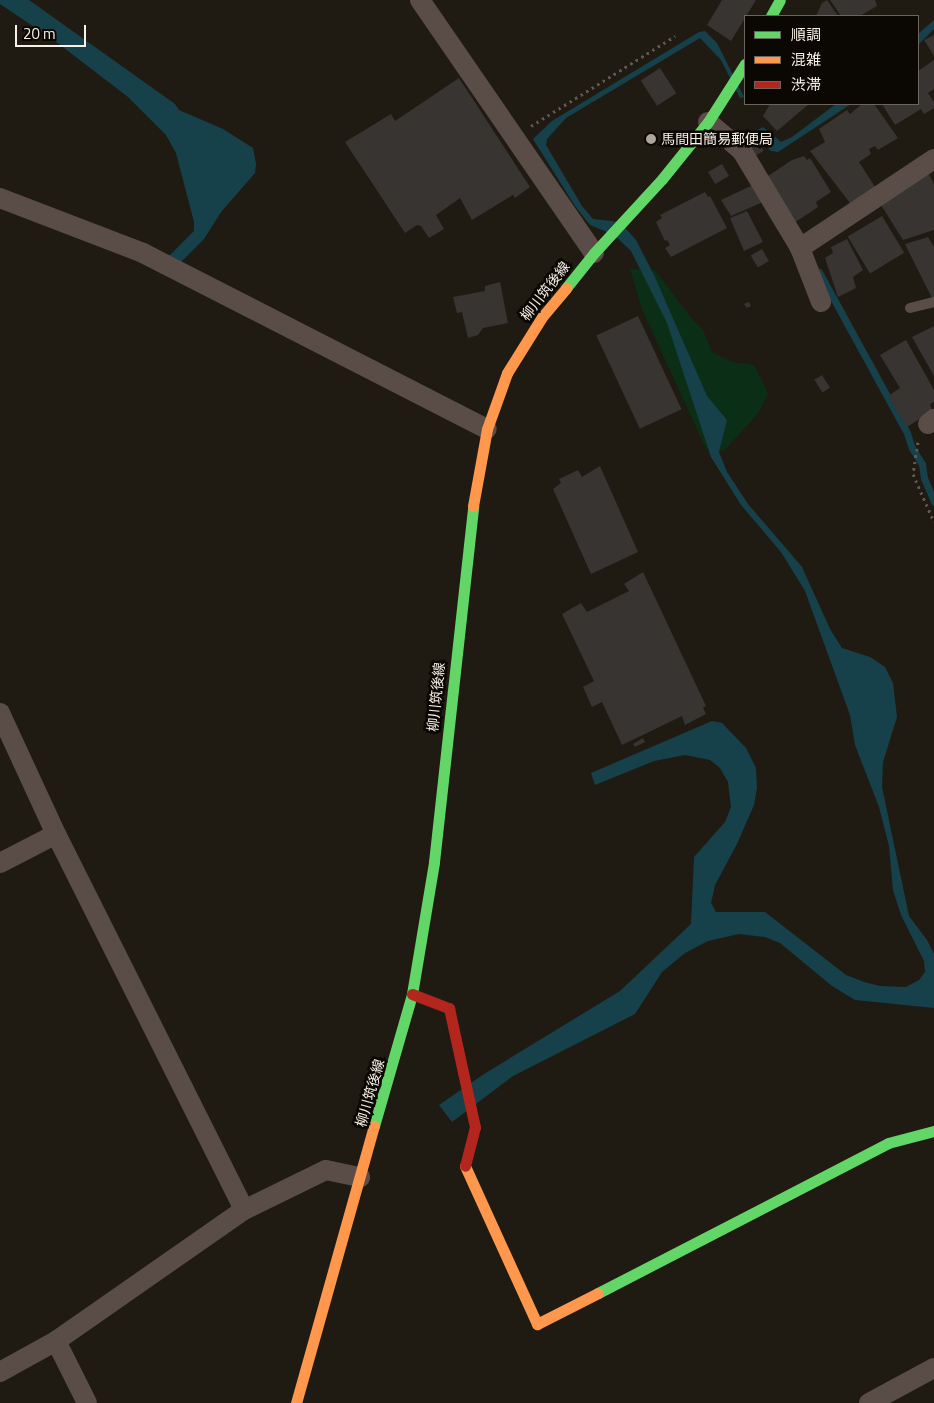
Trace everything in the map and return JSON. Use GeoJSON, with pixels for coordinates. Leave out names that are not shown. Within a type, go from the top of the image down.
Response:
{"type":"FeatureCollection","features":[{"type":"Feature","properties":{"kind":"main road"},"geometry":{"type":"LineString","coordinates":[[772,15],[780,0]]}},
{"type":"Feature","properties":{"kind":"main road","name":"柳川筑後線"},"geometry":{"type":"LineString","coordinates":[[296,1403],[360,1177],[376,1128],[412,994],[434,862],[469,525],[487,429],[507,372],[542,317],[594,253],[662,179],[708,122],[744,66]]}},
{"type":"Feature","properties":{"kind":"main road"},"geometry":{"type":"LineString","coordinates":[[412,994],[449,1008],[475,1127],[465,1166],[537,1324],[888,1142],[934,1131]]}},
{"type":"Feature","properties":{"kind":"street"},"geometry":{"type":"LineString","coordinates":[[420,0],[594,253]]}},
{"type":"Feature","properties":{"kind":"street"},"geometry":{"type":"LineString","coordinates":[[708,122],[742,151],[800,248],[821,302]]}},
{"type":"Feature","properties":{"kind":"street"},"geometry":{"type":"LineString","coordinates":[[800,248],[934,159]]}},
{"type":"Feature","properties":{"kind":"street"},"geometry":{"type":"LineString","coordinates":[[0,198],[143,253],[487,429]]}},
{"type":"Feature","properties":{"kind":"street"},"geometry":{"type":"LineString","coordinates":[[0,713],[56,834],[244,1210]]}},
{"type":"Feature","properties":{"kind":"street"},"geometry":{"type":"LineString","coordinates":[[0,863],[56,834]]}},
{"type":"Feature","properties":{"kind":"street"},"geometry":{"type":"LineString","coordinates":[[0,1372],[56,1341],[244,1210],[326,1170],[360,1177]]}},
{"type":"Feature","properties":{"kind":"street"},"geometry":{"type":"LineString","coordinates":[[56,1341],[87,1403]]}},
{"type":"Feature","properties":{"kind":"street"},"geometry":{"type":"LineString","coordinates":[[869,1403],[934,1368]]}},
{"type":"Feature","properties":{"kind":"lane"},"geometry":{"type":"LineString","coordinates":[[910,308],[934,302]]}},
{"type":"Feature","properties":{"kind":"path"},"geometry":{"type":"LineString","coordinates":[[514,136],[675,36]]}},
{"type":"Feature","properties":{"kind":"path"},"geometry":{"type":"LineString","coordinates":[[931,421],[919,438],[913,474],[934,522]]}},
{"type":"Feature","properties":{"kind":"green space"},"geometry":{"type":"Polygon","coordinates":[[[630,269],[655,270],[692,319],[703,330],[712,352],[732,362],[754,365],[768,393],[759,412],[724,451],[706,449],[642,309],[630,269]]]}},
{"type":"Feature","properties":{"kind":"water"},"geometry":{"type":"Polygon","coordinates":[[[0,0],[29,0],[175,104],[179,110],[223,129],[253,148],[256,164],[255,173],[221,212],[204,239],[181,262],[169,256],[194,231],[194,222],[176,153],[166,135],[128,97],[55,41],[0,4],[0,0]]]}},
{"type":"Feature","properties":{"kind":"water"},"geometry":{"type":"Polygon","coordinates":[[[934,20],[934,29],[919,44],[919,33],[934,20]]]}},
{"type":"Feature","properties":{"kind":"water"},"geometry":{"type":"Polygon","coordinates":[[[705,31],[717,43],[744,97],[740,98],[721,60],[700,38],[566,118],[547,139],[546,145],[582,206],[593,219],[620,222],[636,240],[654,275],[707,396],[727,420],[719,452],[727,472],[748,504],[802,567],[830,629],[842,648],[870,657],[885,667],[893,683],[897,717],[883,762],[882,787],[909,916],[927,940],[934,954],[934,1008],[855,1000],[832,986],[780,943],[765,937],[739,934],[708,941],[685,953],[662,972],[635,1014],[513,1076],[452,1122],[439,1105],[484,1074],[620,991],[691,924],[694,857],[725,822],[731,807],[728,782],[720,768],[710,760],[685,755],[654,761],[595,785],[591,773],[712,721],[722,723],[746,748],[756,768],[757,788],[754,805],[737,844],[715,885],[711,903],[716,912],[765,912],[846,975],[864,982],[880,986],[906,987],[919,980],[925,972],[924,961],[901,915],[893,890],[889,846],[879,807],[855,745],[850,715],[805,591],[781,552],[741,505],[711,457],[667,323],[631,251],[614,235],[590,225],[575,206],[533,139],[552,121],[699,32],[705,31]]]}},
{"type":"Feature","properties":{"kind":"water"},"geometry":{"type":"Polygon","coordinates":[[[835,105],[849,105],[778,152],[771,151],[754,132],[763,127],[781,142],[792,137],[835,105]]]}},
{"type":"Feature","properties":{"kind":"building"},"geometry":{"type":"Polygon","coordinates":[[[722,0],[756,0],[747,15],[744,15],[744,20],[731,41],[707,25],[722,0]]]}},
{"type":"Feature","properties":{"kind":"building"},"geometry":{"type":"Polygon","coordinates":[[[827,0],[837,15],[816,15],[822,3],[827,0]]]}},
{"type":"Feature","properties":{"kind":"building"},"geometry":{"type":"Polygon","coordinates":[[[830,0],[875,0],[877,6],[862,15],[840,15],[830,0]]]}},
{"type":"Feature","properties":{"kind":"building"},"geometry":{"type":"Polygon","coordinates":[[[934,35],[934,56],[924,40],[934,35]]]}},
{"type":"Feature","properties":{"kind":"building"},"geometry":{"type":"Polygon","coordinates":[[[934,60],[934,89],[928,93],[934,102],[934,108],[924,114],[921,109],[895,125],[883,105],[919,105],[919,70],[934,60]]]}},
{"type":"Feature","properties":{"kind":"building"},"geometry":{"type":"Polygon","coordinates":[[[660,68],[676,93],[657,106],[641,81],[660,68]]]}},
{"type":"Feature","properties":{"kind":"building"},"geometry":{"type":"Polygon","coordinates":[[[459,78],[530,187],[515,198],[513,195],[472,220],[460,198],[436,215],[444,229],[429,238],[421,226],[417,225],[405,233],[345,142],[391,114],[395,121],[459,78]]]}},
{"type":"Feature","properties":{"kind":"building"},"geometry":{"type":"Polygon","coordinates":[[[769,105],[808,105],[777,131],[763,116],[769,105]]]}},
{"type":"Feature","properties":{"kind":"building"},"geometry":{"type":"Polygon","coordinates":[[[861,105],[875,105],[898,138],[878,150],[875,146],[869,149],[871,154],[859,162],[877,190],[853,207],[810,151],[825,142],[819,129],[847,110],[850,114],[861,105]]]}},
{"type":"Feature","properties":{"kind":"building"},"geometry":{"type":"Polygon","coordinates":[[[759,143],[764,151],[752,158],[747,150],[759,143]]]}},
{"type":"Feature","properties":{"kind":"building"},"geometry":{"type":"Polygon","coordinates":[[[804,156],[807,160],[810,158],[831,192],[816,202],[818,207],[794,223],[765,178],[792,160],[804,156]]]}},
{"type":"Feature","properties":{"kind":"building"},"geometry":{"type":"Polygon","coordinates":[[[722,164],[729,176],[715,184],[708,172],[722,164]]]}},
{"type":"Feature","properties":{"kind":"building"},"geometry":{"type":"Polygon","coordinates":[[[929,174],[934,184],[934,230],[903,240],[881,205],[929,174]]]}},
{"type":"Feature","properties":{"kind":"building"},"geometry":{"type":"Polygon","coordinates":[[[753,185],[763,202],[731,216],[721,200],[753,185]]]}},
{"type":"Feature","properties":{"kind":"building"},"geometry":{"type":"Polygon","coordinates":[[[705,192],[708,197],[710,196],[727,228],[671,257],[665,248],[670,245],[667,240],[665,241],[656,222],[662,218],[660,215],[705,192]]]}},
{"type":"Feature","properties":{"kind":"building"},"geometry":{"type":"Polygon","coordinates":[[[747,211],[763,242],[744,251],[730,218],[747,211]]]}},
{"type":"Feature","properties":{"kind":"building"},"geometry":{"type":"Polygon","coordinates":[[[882,216],[904,253],[870,273],[848,237],[882,216]]]}},
{"type":"Feature","properties":{"kind":"building"},"geometry":{"type":"Polygon","coordinates":[[[928,237],[934,247],[934,297],[932,298],[905,244],[928,237]]]}},
{"type":"Feature","properties":{"kind":"building"},"geometry":{"type":"Polygon","coordinates":[[[847,239],[863,270],[853,277],[856,288],[838,297],[825,258],[833,253],[831,247],[847,239]]]}},
{"type":"Feature","properties":{"kind":"building"},"geometry":{"type":"Polygon","coordinates":[[[762,249],[769,261],[758,268],[751,256],[762,249]]]}},
{"type":"Feature","properties":{"kind":"building"},"geometry":{"type":"Polygon","coordinates":[[[500,282],[508,323],[483,328],[478,335],[468,338],[462,312],[457,313],[453,297],[485,291],[485,286],[500,282]]]}},
{"type":"Feature","properties":{"kind":"building"},"geometry":{"type":"Polygon","coordinates":[[[749,302],[751,306],[747,308],[744,304],[749,302]]]}},
{"type":"Feature","properties":{"kind":"building"},"geometry":{"type":"Polygon","coordinates":[[[638,316],[682,409],[640,429],[596,335],[638,316]]]}},
{"type":"Feature","properties":{"kind":"building"},"geometry":{"type":"Polygon","coordinates":[[[934,326],[934,376],[912,337],[934,326]]]}},
{"type":"Feature","properties":{"kind":"building"},"geometry":{"type":"Polygon","coordinates":[[[906,340],[934,390],[934,402],[930,404],[932,411],[907,427],[888,396],[900,388],[880,355],[906,340]]]}},
{"type":"Feature","properties":{"kind":"building"},"geometry":{"type":"Polygon","coordinates":[[[822,375],[830,388],[822,392],[814,380],[822,375]]]}},
{"type":"Feature","properties":{"kind":"building"},"geometry":{"type":"Polygon","coordinates":[[[600,466],[638,552],[591,574],[553,489],[561,483],[559,479],[578,470],[582,477],[600,466]]]}},
{"type":"Feature","properties":{"kind":"building"},"geometry":{"type":"Polygon","coordinates":[[[643,572],[706,706],[703,708],[706,714],[685,725],[682,716],[622,745],[602,702],[592,707],[583,687],[594,681],[562,614],[581,603],[587,612],[629,591],[624,584],[643,572]]]}},
{"type":"Feature","properties":{"kind":"building"},"geometry":{"type":"Polygon","coordinates":[[[643,738],[645,742],[635,747],[633,744],[643,738]]]}},
{"type":"Feature","properties":{"kind":"waterway"},"geometry":{"type":"LineString","coordinates":[[819,272],[907,433],[912,448],[922,464],[924,478],[934,502]]}},
{"type":"Feature","properties":{"kind":"traffic: fast"},"geometry":{"type":"LineString","coordinates":[[772,15],[780,0]]}},
{"type":"Feature","properties":{"kind":"traffic: fast"},"geometry":{"type":"LineString","coordinates":[[566,288],[594,253],[662,179],[708,122],[744,66]]}},
{"type":"Feature","properties":{"kind":"traffic: fast"},"geometry":{"type":"LineString","coordinates":[[374,1126],[412,994],[434,862],[473,506]]}},
{"type":"Feature","properties":{"kind":"traffic: fast"},"geometry":{"type":"LineString","coordinates":[[598,1293],[888,1143],[934,1131]]}},
{"type":"Feature","properties":{"kind":"traffic: slow"},"geometry":{"type":"LineString","coordinates":[[473,506],[487,429],[507,373],[542,317],[566,288]]}},
{"type":"Feature","properties":{"kind":"traffic: slow"},"geometry":{"type":"LineString","coordinates":[[296,1403],[374,1126]]}},
{"type":"Feature","properties":{"kind":"traffic: slow"},"geometry":{"type":"LineString","coordinates":[[465,1166],[537,1324],[598,1293]]}},
{"type":"Feature","properties":{"kind":"traffic: jam"},"geometry":{"type":"LineString","coordinates":[[412,994],[449,1008],[475,1127],[465,1166]]}},
{"type":"Feature","properties":{"kind":"place","name":"馬間田簡易郵便局"},"geometry":{"type":"Point","coordinates":[651,139]}}]}
